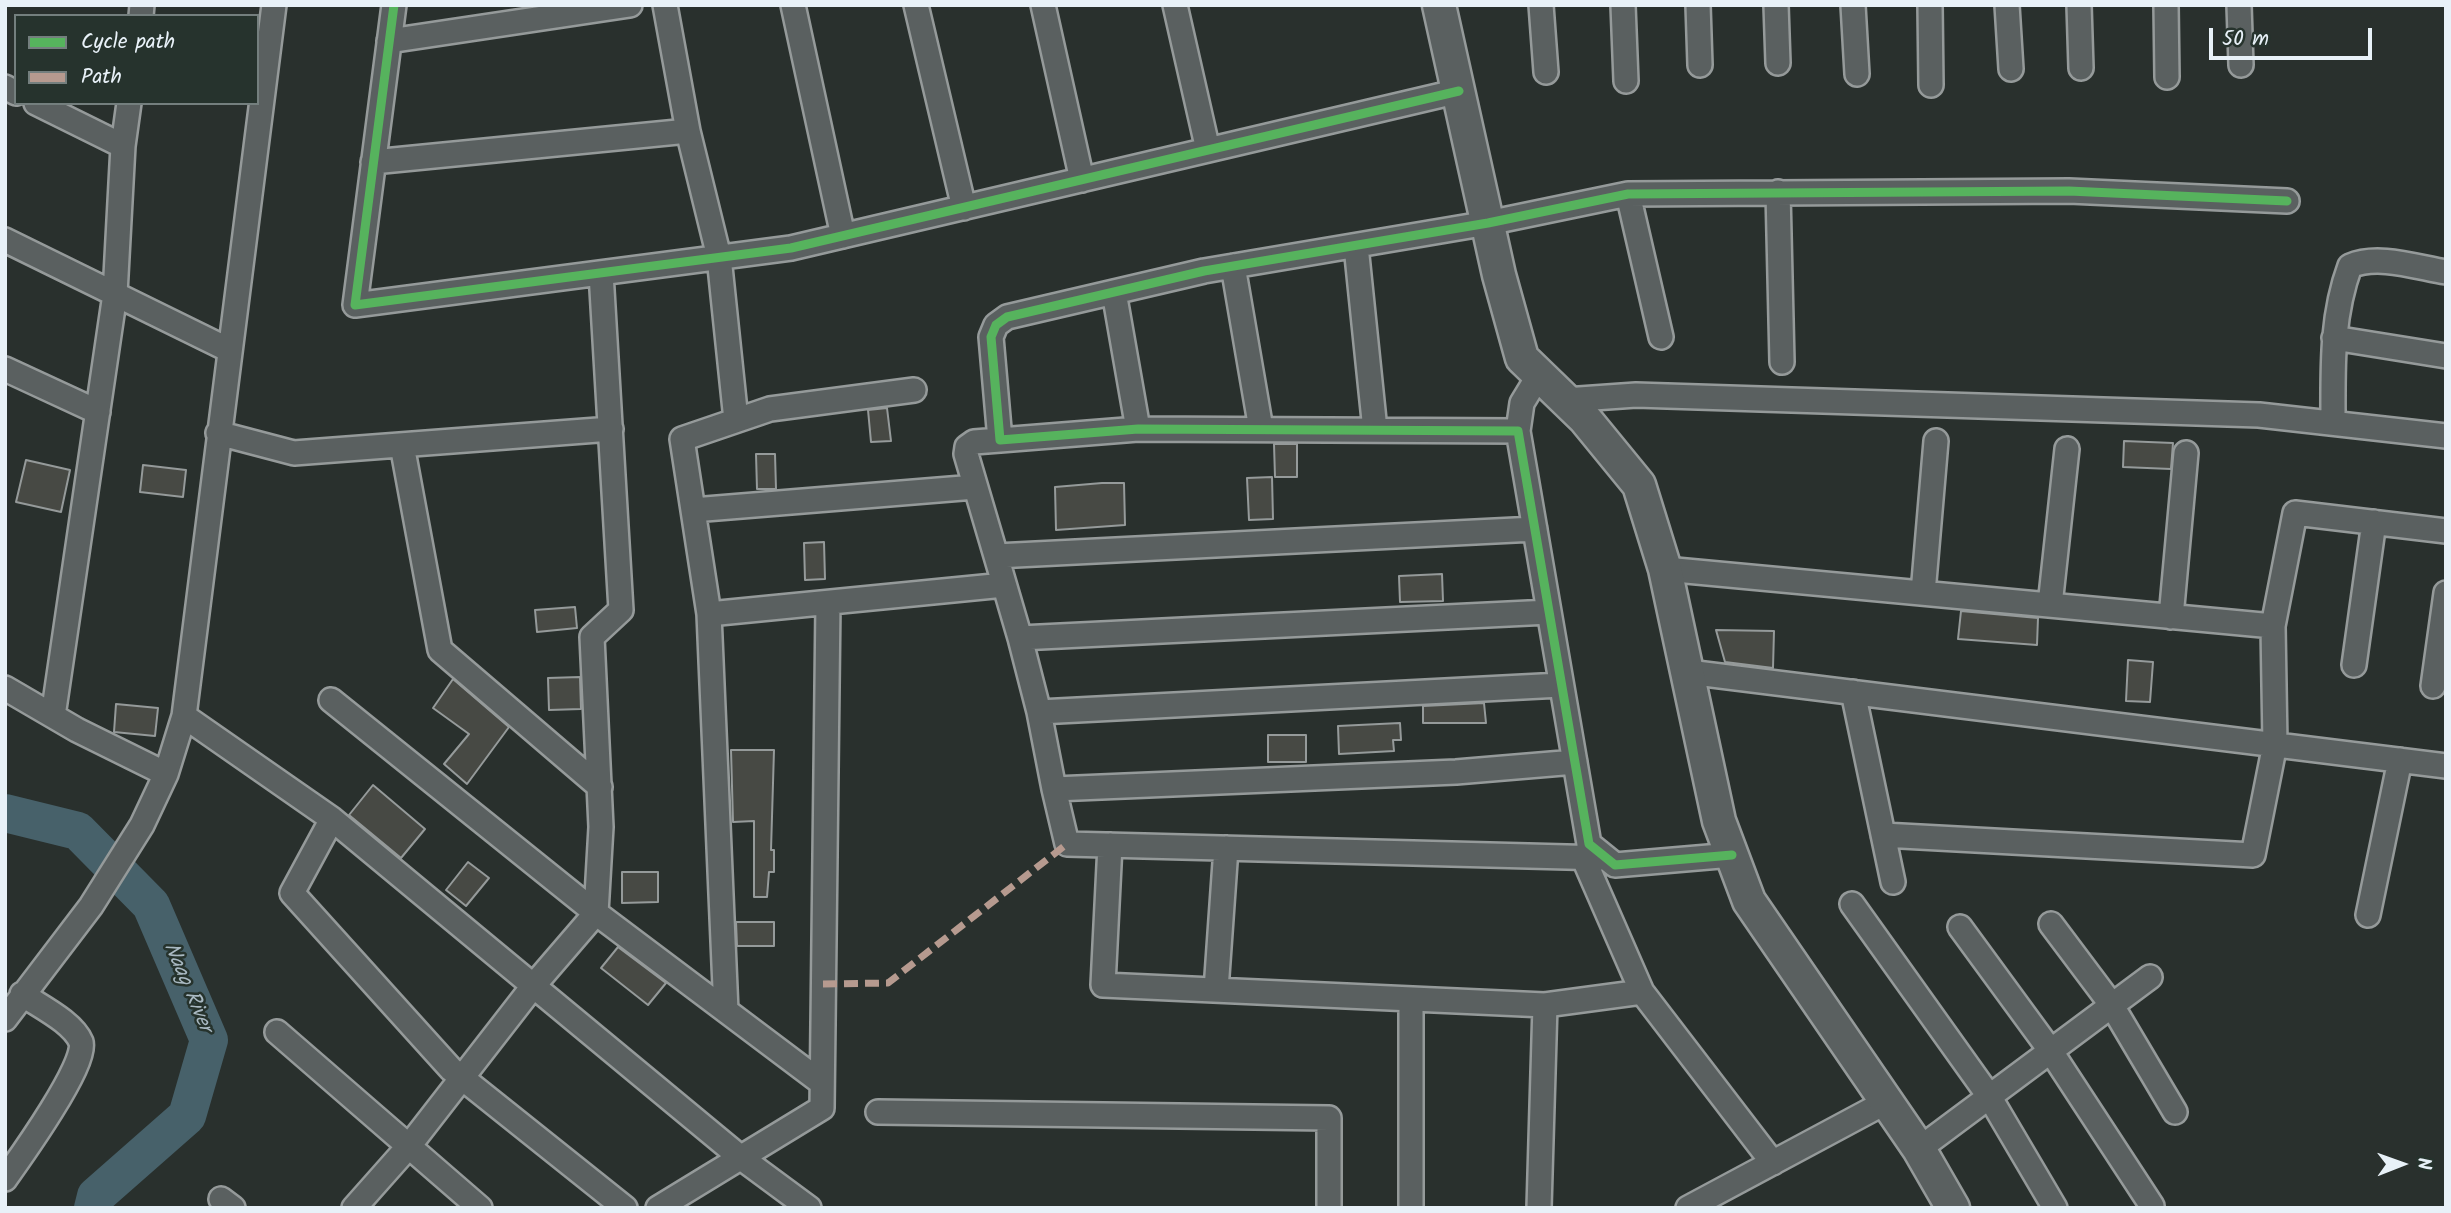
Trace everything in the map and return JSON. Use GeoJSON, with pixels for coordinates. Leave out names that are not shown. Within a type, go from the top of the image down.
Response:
{"type":"FeatureCollection","features":[{"type":"Feature","properties":{"kind":"street"},"geometry":{"type":"LineString","coordinates":[[5,1019],[91,906],[142,825],[166,774],[184,716],[274,5]]}},
{"type":"Feature","properties":{"kind":"street"},"geometry":{"type":"LineString","coordinates":[[394,5],[355,305],[791,248],[1458,91]]}},
{"type":"Feature","properties":{"kind":"street"},"geometry":{"type":"LineString","coordinates":[[389,41],[630,5]]}},
{"type":"Feature","properties":{"kind":"street"},"geometry":{"type":"LineString","coordinates":[[665,5],[688,131],[719,257],[736,420]]}},
{"type":"Feature","properties":{"kind":"street"},"geometry":{"type":"LineString","coordinates":[[793,5],[843,236]]}},
{"type":"Feature","properties":{"kind":"street"},"geometry":{"type":"LineString","coordinates":[[916,5],[964,208]]}},
{"type":"Feature","properties":{"kind":"street"},"geometry":{"type":"LineString","coordinates":[[1043,5],[1082,180]]}},
{"type":"Feature","properties":{"kind":"street"},"geometry":{"type":"LineString","coordinates":[[1175,5],[1208,150]]}},
{"type":"Feature","properties":{"kind":"street"},"geometry":{"type":"LineString","coordinates":[[1439,5],[1488,223],[1522,358],[1565,400],[1639,485],[1665,569],[1720,821],[1749,901],[1919,1150],[1948,1206]]}},
{"type":"Feature","properties":{"kind":"street"},"geometry":{"type":"LineString","coordinates":[[1541,5],[1546,72]]}},
{"type":"Feature","properties":{"kind":"street"},"geometry":{"type":"LineString","coordinates":[[1623,5],[1626,81]]}},
{"type":"Feature","properties":{"kind":"street"},"geometry":{"type":"LineString","coordinates":[[1698,5],[1700,65]]}},
{"type":"Feature","properties":{"kind":"street"},"geometry":{"type":"LineString","coordinates":[[1776,5],[1778,63]]}},
{"type":"Feature","properties":{"kind":"street"},"geometry":{"type":"LineString","coordinates":[[1853,5],[1857,74]]}},
{"type":"Feature","properties":{"kind":"street"},"geometry":{"type":"LineString","coordinates":[[1930,5],[1931,85]]}},
{"type":"Feature","properties":{"kind":"street"},"geometry":{"type":"LineString","coordinates":[[2007,5],[2011,68]]}},
{"type":"Feature","properties":{"kind":"street"},"geometry":{"type":"LineString","coordinates":[[2079,5],[2081,68]]}},
{"type":"Feature","properties":{"kind":"street"},"geometry":{"type":"LineString","coordinates":[[2166,5],[2167,77]]}},
{"type":"Feature","properties":{"kind":"street"},"geometry":{"type":"LineString","coordinates":[[2239,5],[2241,65]]}},
{"type":"Feature","properties":{"kind":"street"},"geometry":{"type":"LineString","coordinates":[[40,105],[123,146]]}},
{"type":"Feature","properties":{"kind":"street"},"geometry":{"type":"LineString","coordinates":[[53,716],[115,294],[123,146],[129,105]]}},
{"type":"Feature","properties":{"kind":"street"},"geometry":{"type":"LineString","coordinates":[[373,162],[688,131]]}},
{"type":"Feature","properties":{"kind":"street"},"geometry":{"type":"LineString","coordinates":[[1000,440],[991,337],[996,324],[1007,317],[1233,266],[1488,223],[1628,194],[2069,191],[2287,201]]}},
{"type":"Feature","properties":{"kind":"street"},"geometry":{"type":"LineString","coordinates":[[1778,192],[1782,362]]}},
{"type":"Feature","properties":{"kind":"street"},"geometry":{"type":"LineString","coordinates":[[1628,194],[1661,337]]}},
{"type":"Feature","properties":{"kind":"street"},"geometry":{"type":"LineString","coordinates":[[5,240],[229,350]]}},
{"type":"Feature","properties":{"kind":"street"},"geometry":{"type":"LineString","coordinates":[[1356,246],[1375,430]]}},
{"type":"Feature","properties":{"kind":"street"},"geometry":{"type":"LineString","coordinates":[[2333,423],[2334,338],[2340,294],[2350,267],[2361,261],[2382,262],[2446,272]]}},
{"type":"Feature","properties":{"kind":"street"},"geometry":{"type":"LineString","coordinates":[[1233,266],[1261,429]]}},
{"type":"Feature","properties":{"kind":"street"},"geometry":{"type":"LineString","coordinates":[[354,1208],[409,1146],[460,1077],[596,913],[601,827],[592,637],[621,610],[601,273]]}},
{"type":"Feature","properties":{"kind":"street"},"geometry":{"type":"LineString","coordinates":[[1114,292],[1138,429]]}},
{"type":"Feature","properties":{"kind":"street"},"geometry":{"type":"LineString","coordinates":[[2334,338],[2446,356]]}},
{"type":"Feature","properties":{"kind":"street"},"geometry":{"type":"LineString","coordinates":[[5,369],[97,412]]}},
{"type":"Feature","properties":{"kind":"street"},"geometry":{"type":"LineString","coordinates":[[1539,375],[1522,403],[1518,431],[1589,844],[1642,992],[1773,1163]]}},
{"type":"Feature","properties":{"kind":"street"},"geometry":{"type":"LineString","coordinates":[[726,1011],[709,614],[682,439],[770,409],[914,390]]}},
{"type":"Feature","properties":{"kind":"street"},"geometry":{"type":"LineString","coordinates":[[1565,400],[1636,395],[2259,415],[2446,436]]}},
{"type":"Feature","properties":{"kind":"street"},"geometry":{"type":"LineString","coordinates":[[218,433],[294,453],[611,429]]}},
{"type":"Feature","properties":{"kind":"street"},"geometry":{"type":"LineString","coordinates":[[1518,431],[1138,429],[974,442],[967,447],[975,487],[1039,712],[1067,844],[1594,857],[1615,865],[1732,855]]}},
{"type":"Feature","properties":{"kind":"street"},"geometry":{"type":"LineString","coordinates":[[1923,593],[1936,441]]}},
{"type":"Feature","properties":{"kind":"street"},"geometry":{"type":"LineString","coordinates":[[402,444],[440,650],[600,787]]}},
{"type":"Feature","properties":{"kind":"street"},"geometry":{"type":"LineString","coordinates":[[2050,605],[2067,449]]}},
{"type":"Feature","properties":{"kind":"street"},"geometry":{"type":"LineString","coordinates":[[2171,617],[2186,453]]}},
{"type":"Feature","properties":{"kind":"street"},"geometry":{"type":"LineString","coordinates":[[693,510],[975,487]]}},
{"type":"Feature","properties":{"kind":"street"},"geometry":{"type":"LineString","coordinates":[[1883,835],[2253,855],[2275,744],[2273,626],[2294,513],[2446,531]]}},
{"type":"Feature","properties":{"kind":"street"},"geometry":{"type":"LineString","coordinates":[[2354,665],[2374,522]]}},
{"type":"Feature","properties":{"kind":"street"},"geometry":{"type":"LineString","coordinates":[[996,556],[1535,529]]}},
{"type":"Feature","properties":{"kind":"street"},"geometry":{"type":"LineString","coordinates":[[1665,569],[2273,626]]}},
{"type":"Feature","properties":{"kind":"street"},"geometry":{"type":"LineString","coordinates":[[709,614],[1004,585]]}},
{"type":"Feature","properties":{"kind":"street"},"geometry":{"type":"LineString","coordinates":[[2433,686],[2446,593]]}},
{"type":"Feature","properties":{"kind":"street"},"geometry":{"type":"LineString","coordinates":[[658,1208],[822,1108],[828,603]]}},
{"type":"Feature","properties":{"kind":"street"},"geometry":{"type":"LineString","coordinates":[[1020,638],[1549,612]]}},
{"type":"Feature","properties":{"kind":"street"},"geometry":{"type":"LineString","coordinates":[[1688,672],[2446,766]]}},
{"type":"Feature","properties":{"kind":"street"},"geometry":{"type":"LineString","coordinates":[[1039,712],[1561,685]]}},
{"type":"Feature","properties":{"kind":"street"},"geometry":{"type":"LineString","coordinates":[[5,688],[166,774]]}},
{"type":"Feature","properties":{"kind":"street"},"geometry":{"type":"LineString","coordinates":[[1853,692],[1893,882]]}},
{"type":"Feature","properties":{"kind":"street"},"geometry":{"type":"LineString","coordinates":[[331,700],[596,913],[822,1083]]}},
{"type":"Feature","properties":{"kind":"street"},"geometry":{"type":"LineString","coordinates":[[184,716],[332,819],[740,1157],[808,1208]]}},
{"type":"Feature","properties":{"kind":"street"},"geometry":{"type":"LineString","coordinates":[[2368,915],[2400,760]]}},
{"type":"Feature","properties":{"kind":"street"},"geometry":{"type":"LineString","coordinates":[[1054,789],[1456,772],[1574,762]]}},
{"type":"Feature","properties":{"kind":"street"},"geometry":{"type":"LineString","coordinates":[[332,819],[292,893],[460,1077],[625,1208]]}},
{"type":"Feature","properties":{"kind":"street"},"geometry":{"type":"LineString","coordinates":[[1110,845],[1103,985],[1545,1005],[1642,992]]}},
{"type":"Feature","properties":{"kind":"street"},"geometry":{"type":"LineString","coordinates":[[1216,990],[1226,848]]}},
{"type":"Feature","properties":{"kind":"street"},"geometry":{"type":"LineString","coordinates":[[1852,904],[1990,1096],[2055,1208]]}},
{"type":"Feature","properties":{"kind":"street"},"geometry":{"type":"LineString","coordinates":[[2051,924],[2111,1004],[2175,1112]]}},
{"type":"Feature","properties":{"kind":"street"},"geometry":{"type":"LineString","coordinates":[[1959,927],[2050,1050],[2152,1206]]}},
{"type":"Feature","properties":{"kind":"street"},"geometry":{"type":"LineString","coordinates":[[1919,1150],[2150,977]]}},
{"type":"Feature","properties":{"kind":"street"},"geometry":{"type":"LineString","coordinates":[[5,1179],[81,1058],[81,1043],[70,1028],[22,994]]}},
{"type":"Feature","properties":{"kind":"street"},"geometry":{"type":"LineString","coordinates":[[1411,999],[1411,1208]]}},
{"type":"Feature","properties":{"kind":"street"},"geometry":{"type":"LineString","coordinates":[[1539,1208],[1545,1005]]}},
{"type":"Feature","properties":{"kind":"street"},"geometry":{"type":"LineString","coordinates":[[278,1032],[480,1208]]}},
{"type":"Feature","properties":{"kind":"street"},"geometry":{"type":"LineString","coordinates":[[1688,1208],[1886,1102]]}},
{"type":"Feature","properties":{"kind":"street"},"geometry":{"type":"LineString","coordinates":[[878,1112],[1329,1118],[1329,1208]]}},
{"type":"Feature","properties":{"kind":"building"},"geometry":{"type":"Polygon","coordinates":[[[887,408],[891,441],[871,442],[868,410],[887,408]]]}},
{"type":"Feature","properties":{"kind":"building"},"geometry":{"type":"Polygon","coordinates":[[[2124,441],[2173,443],[2171,469],[2123,467],[2124,441]]]}},
{"type":"Feature","properties":{"kind":"building"},"geometry":{"type":"Polygon","coordinates":[[[1274,444],[1297,444],[1297,477],[1275,477],[1274,444]]]}},
{"type":"Feature","properties":{"kind":"building"},"geometry":{"type":"Polygon","coordinates":[[[756,454],[775,454],[776,489],[757,489],[756,454]]]}},
{"type":"Feature","properties":{"kind":"building"},"geometry":{"type":"Polygon","coordinates":[[[26,460],[70,470],[61,512],[16,502],[26,460]]]}},
{"type":"Feature","properties":{"kind":"building"},"geometry":{"type":"Polygon","coordinates":[[[143,465],[186,470],[183,497],[140,492],[143,465]]]}},
{"type":"Feature","properties":{"kind":"building"},"geometry":{"type":"Polygon","coordinates":[[[1272,477],[1273,519],[1249,520],[1247,478],[1272,477]]]}},
{"type":"Feature","properties":{"kind":"building"},"geometry":{"type":"Polygon","coordinates":[[[1124,483],[1125,525],[1056,530],[1055,487],[1124,483]]]}},
{"type":"Feature","properties":{"kind":"building"},"geometry":{"type":"Polygon","coordinates":[[[824,542],[825,579],[805,580],[804,543],[824,542]]]}},
{"type":"Feature","properties":{"kind":"building"},"geometry":{"type":"Polygon","coordinates":[[[1442,574],[1443,601],[1400,602],[1399,576],[1442,574]]]}},
{"type":"Feature","properties":{"kind":"building"},"geometry":{"type":"Polygon","coordinates":[[[575,607],[577,628],[537,632],[535,610],[575,607]]]}},
{"type":"Feature","properties":{"kind":"building"},"geometry":{"type":"Polygon","coordinates":[[[1961,611],[2038,618],[2037,645],[1958,639],[1961,611]]]}},
{"type":"Feature","properties":{"kind":"building"},"geometry":{"type":"Polygon","coordinates":[[[1716,630],[1774,631],[1773,668],[1725,662],[1716,630]]]}},
{"type":"Feature","properties":{"kind":"building"},"geometry":{"type":"Polygon","coordinates":[[[2128,660],[2153,662],[2150,702],[2126,701],[2128,660]]]}},
{"type":"Feature","properties":{"kind":"building"},"geometry":{"type":"Polygon","coordinates":[[[580,677],[581,709],[549,710],[548,678],[580,677]]]}},
{"type":"Feature","properties":{"kind":"building"},"geometry":{"type":"Polygon","coordinates":[[[453,679],[509,727],[467,784],[444,764],[469,734],[433,708],[453,679]]]}},
{"type":"Feature","properties":{"kind":"building"},"geometry":{"type":"Polygon","coordinates":[[[1484,703],[1486,723],[1423,723],[1423,706],[1484,703]]]}},
{"type":"Feature","properties":{"kind":"building"},"geometry":{"type":"Polygon","coordinates":[[[116,704],[158,708],[155,736],[114,732],[116,704]]]}},
{"type":"Feature","properties":{"kind":"building"},"geometry":{"type":"Polygon","coordinates":[[[1400,723],[1401,740],[1393,740],[1394,751],[1339,754],[1338,726],[1400,723]]]}},
{"type":"Feature","properties":{"kind":"building"},"geometry":{"type":"Polygon","coordinates":[[[1268,735],[1306,735],[1306,762],[1268,762],[1268,735]]]}},
{"type":"Feature","properties":{"kind":"building"},"geometry":{"type":"Polygon","coordinates":[[[731,750],[774,750],[771,850],[774,850],[774,872],[769,872],[767,897],[754,897],[754,821],[733,822],[731,750]]]}},
{"type":"Feature","properties":{"kind":"building"},"geometry":{"type":"Polygon","coordinates":[[[373,785],[425,829],[401,858],[349,815],[373,785]]]}},
{"type":"Feature","properties":{"kind":"building"},"geometry":{"type":"Polygon","coordinates":[[[468,862],[489,878],[466,906],[446,890],[468,862]]]}},
{"type":"Feature","properties":{"kind":"building"},"geometry":{"type":"Polygon","coordinates":[[[622,872],[658,872],[658,902],[622,903],[622,872]]]}},
{"type":"Feature","properties":{"kind":"building"},"geometry":{"type":"Polygon","coordinates":[[[736,922],[774,922],[774,946],[737,946],[736,922]]]}},
{"type":"Feature","properties":{"kind":"building"},"geometry":{"type":"Polygon","coordinates":[[[618,947],[666,983],[648,1005],[601,968],[618,947]]]}},
{"type":"Feature","properties":{"kind":"waterway","name":"Naag River"},"geometry":{"type":"LineString","coordinates":[[5,813],[78,831],[151,905],[209,1040],[187,1116],[96,1196],[93,1208]]}},
{"type":"Feature","properties":{"kind":"marked path"},"geometry":{"type":"LineString","coordinates":[[823,984],[888,983],[1067,844]]}},
{"type":"Feature","properties":{"kind":"cycle path"},"geometry":{"type":"LineString","coordinates":[[394,5],[355,305],[791,248],[1459,91]]}},
{"type":"Feature","properties":{"kind":"cycle path"},"geometry":{"type":"LineString","coordinates":[[1732,855],[1615,865],[1589,844],[1518,431],[1138,429],[1000,440],[991,337],[996,325],[1007,317],[1204,271],[1488,223],[1628,194],[2069,191],[2287,201]]}}]}
